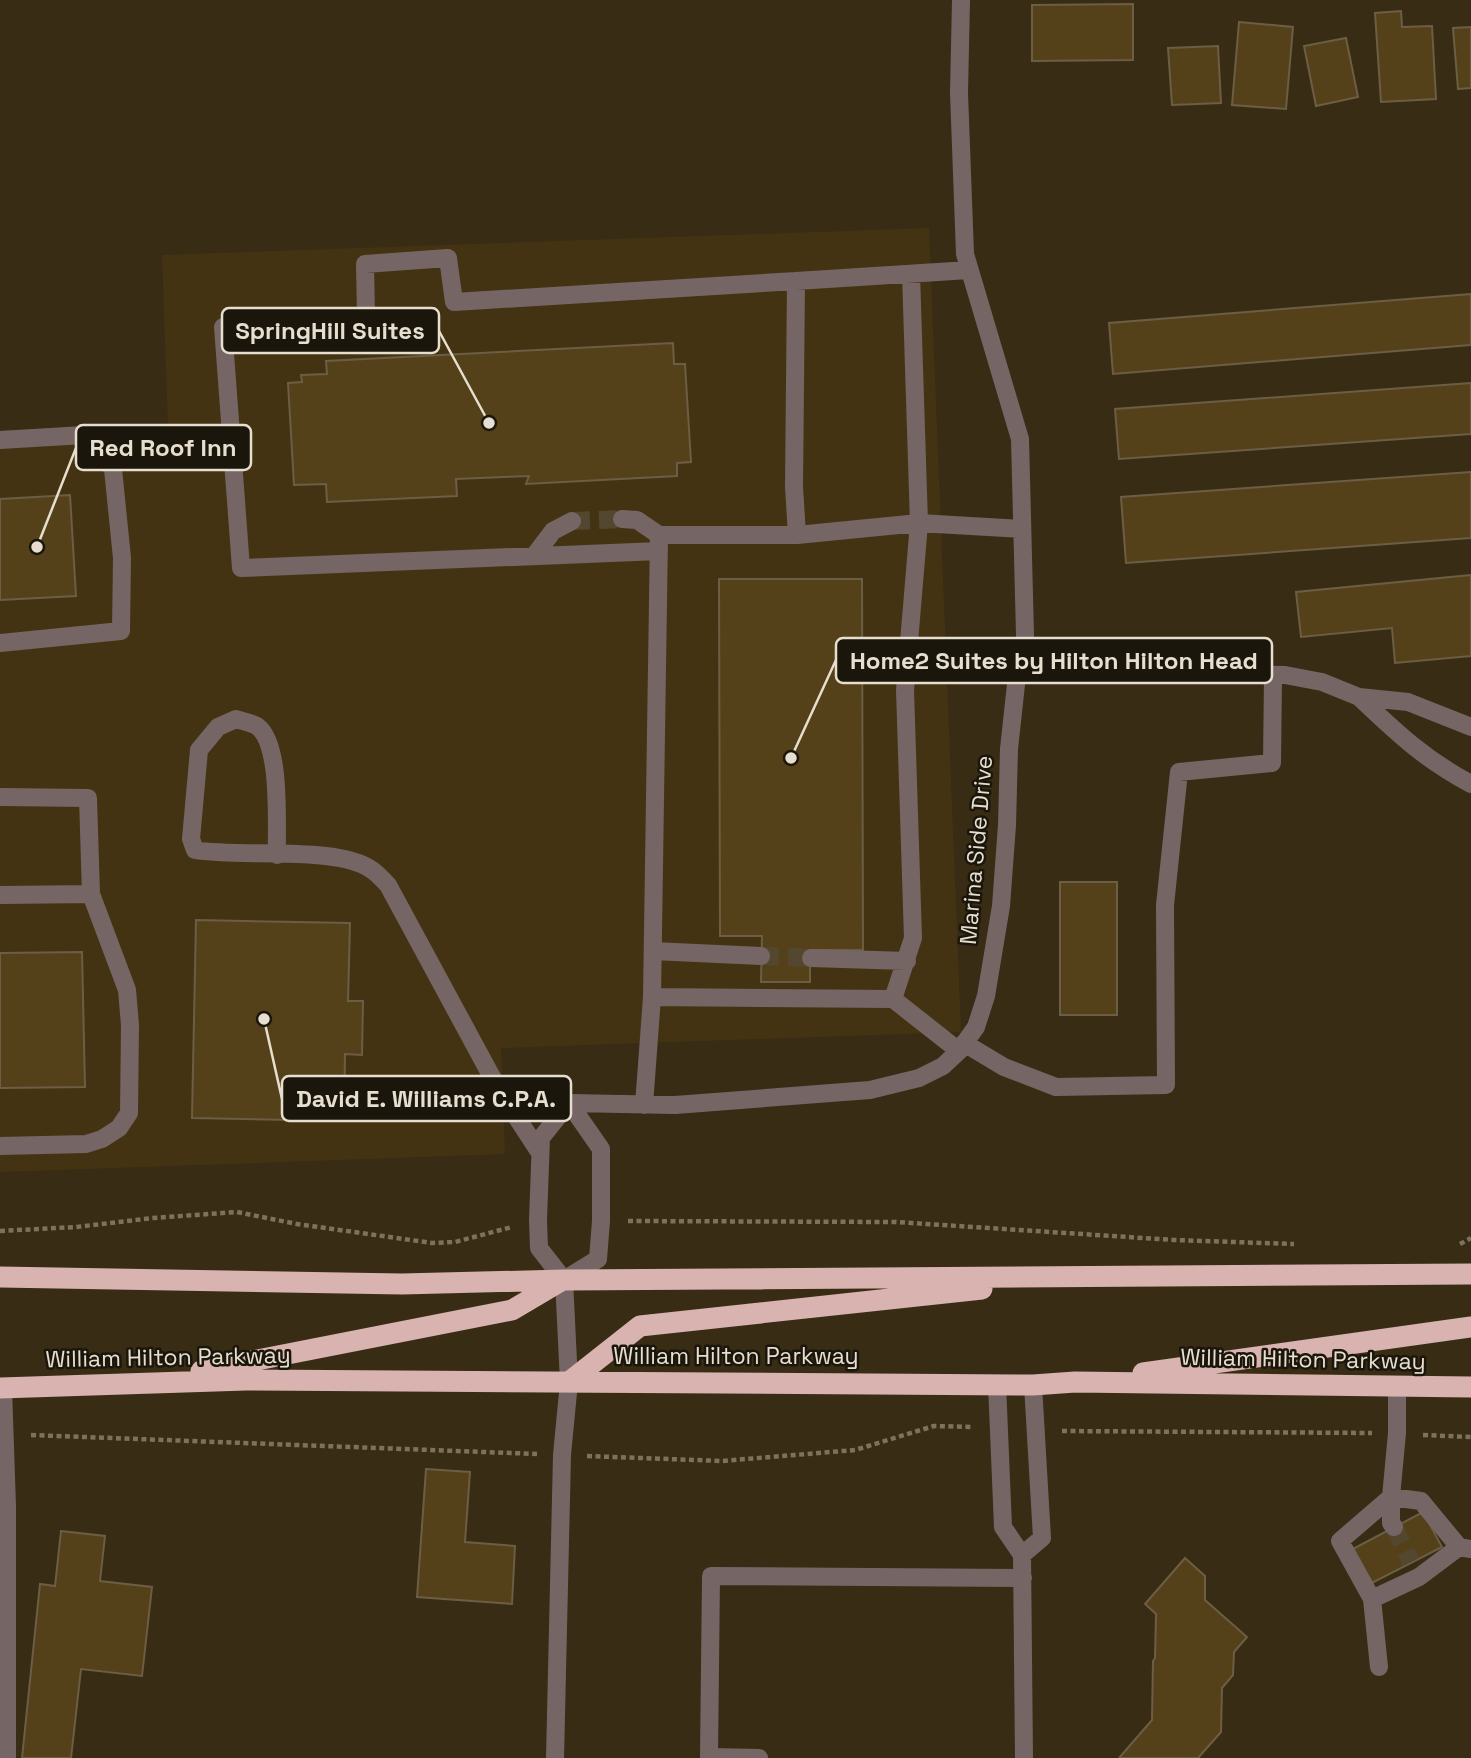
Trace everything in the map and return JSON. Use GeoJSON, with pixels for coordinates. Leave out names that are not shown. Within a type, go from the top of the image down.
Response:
{"type":"FeatureCollection","features":[{"type":"Feature","properties":{"kind":"highway"},"geometry":{"type":"LineString","coordinates":[[0,1277],[402,1284],[564,1280],[1471,1274]]}},
{"type":"Feature","properties":{"kind":"highway"},"geometry":{"type":"LineString","coordinates":[[569,1382],[640,1326],[1095,1276]]}},
{"type":"Feature","properties":{"kind":"highway"},"geometry":{"type":"LineString","coordinates":[[130,1385],[512,1310],[564,1280]]}},
{"type":"Feature","properties":{"kind":"highway"},"geometry":{"type":"LineString","coordinates":[[1075,1382],[1471,1327]]}},
{"type":"Feature","properties":{"kind":"highway","name":"William Hilton Parkway"},"geometry":{"type":"LineString","coordinates":[[1,1388],[246,1380],[1032,1385],[1075,1382],[1471,1387]]}},
{"type":"Feature","properties":{"kind":"street"},"geometry":{"type":"LineString","coordinates":[[961,0],[960,107],[965,254],[1020,439],[1026,674],[1079,670],[1273,675],[1322,682],[1359,697],[1408,702],[1471,727]]}},
{"type":"Feature","properties":{"kind":"street"},"geometry":{"type":"LineString","coordinates":[[969,270],[454,302],[448,258],[365,264],[366,315],[223,327],[241,568],[534,556],[659,543],[797,536],[919,523],[1022,529]]}},
{"type":"Feature","properties":{"kind":"street"},"geometry":{"type":"LineString","coordinates":[[893,999],[913,938],[905,690],[919,523],[911,274]]}},
{"type":"Feature","properties":{"kind":"street"},"geometry":{"type":"LineString","coordinates":[[796,281],[794,487],[797,536]]}},
{"type":"Feature","properties":{"kind":"street"},"geometry":{"type":"LineString","coordinates":[[0,440],[84,435],[113,469],[122,558],[121,631],[0,643]]}},
{"type":"Feature","properties":{"kind":"street"},"geometry":{"type":"LineString","coordinates":[[622,519],[637,520],[659,543],[652,997],[645,1105]]}},
{"type":"Feature","properties":{"kind":"street"},"geometry":{"type":"LineString","coordinates":[[534,556],[553,531],[572,522]]}},
{"type":"Feature","properties":{"kind":"street","name":"Marina Side Drive"},"geometry":{"type":"LineString","coordinates":[[569,1103],[675,1105],[870,1090],[919,1078],[943,1066],[976,1027],[986,996],[1001,906],[1009,749],[1017,675],[1026,674]]}},
{"type":"Feature","properties":{"kind":"street"},"geometry":{"type":"LineString","coordinates":[[652,997],[893,999],[961,1047],[1056,1087],[1166,1085],[1165,905],[1179,772],[1272,763],[1273,675]]}},
{"type":"Feature","properties":{"kind":"street"},"geometry":{"type":"LineString","coordinates":[[1359,697],[1401,738],[1438,767],[1471,784]]}},
{"type":"Feature","properties":{"kind":"street"},"geometry":{"type":"LineString","coordinates":[[277,855],[274,761],[269,743],[258,727],[236,719],[218,727],[199,750],[191,839],[195,850],[215,854],[277,855],[315,855],[349,861],[371,869],[388,885],[500,1092],[540,1153]]}},
{"type":"Feature","properties":{"kind":"street"},"geometry":{"type":"LineString","coordinates":[[0,797],[88,798],[91,894],[127,990],[130,1025],[129,1113],[118,1128],[102,1139],[86,1144],[0,1146]]}},
{"type":"Feature","properties":{"kind":"street"},"geometry":{"type":"LineString","coordinates":[[0,895],[91,894]]}},
{"type":"Feature","properties":{"kind":"street"},"geometry":{"type":"LineString","coordinates":[[653,951],[761,956]]}},
{"type":"Feature","properties":{"kind":"street"},"geometry":{"type":"LineString","coordinates":[[811,958],[906,961]]}},
{"type":"Feature","properties":{"kind":"street"},"geometry":{"type":"LineString","coordinates":[[555,1758],[562,1455],[569,1382],[564,1280],[538,1248],[538,1220],[541,1138],[569,1103],[601,1149],[601,1221],[598,1259],[564,1280]]}},
{"type":"Feature","properties":{"kind":"street"},"geometry":{"type":"LineString","coordinates":[[997,1384],[1003,1527],[1023,1555],[1024,1758]]}},
{"type":"Feature","properties":{"kind":"street"},"geometry":{"type":"LineString","coordinates":[[1023,1555],[1042,1538],[1032,1385]]}},
{"type":"Feature","properties":{"kind":"street"},"geometry":{"type":"LineString","coordinates":[[1394,1527],[1391,1523],[1391,1497],[1397,1433],[1397,1387]]}},
{"type":"Feature","properties":{"kind":"street"},"geometry":{"type":"LineString","coordinates":[[1,1388],[5,1437],[7,1758]]}},
{"type":"Feature","properties":{"kind":"street"},"geometry":{"type":"LineString","coordinates":[[1372,1599],[1415,1570],[1465,1548],[1421,1501],[1391,1497],[1340,1541],[1372,1599],[1379,1667]]}},
{"type":"Feature","properties":{"kind":"street"},"geometry":{"type":"LineString","coordinates":[[759,1758],[709,1757],[711,1576],[1023,1578]]}},
{"type":"Feature","properties":{"kind":"path"},"geometry":{"type":"LineString","coordinates":[[0,1231],[237,1212],[297,1224],[432,1243],[455,1242],[538,1220]]}},
{"type":"Feature","properties":{"kind":"path"},"geometry":{"type":"LineString","coordinates":[[601,1221],[896,1222],[1174,1240],[1299,1244]]}},
{"type":"Feature","properties":{"kind":"path"},"geometry":{"type":"LineString","coordinates":[[1451,1246],[1463,1244],[1471,1238]]}},
{"type":"Feature","properties":{"kind":"path"},"geometry":{"type":"LineString","coordinates":[[5,1437],[43,1434],[722,1461],[855,1450],[934,1426],[998,1427]]}},
{"type":"Feature","properties":{"kind":"path"},"geometry":{"type":"LineString","coordinates":[[1035,1431],[1397,1433],[1471,1437]]}},
{"type":"Feature","properties":{"kind":"shaded area"},"geometry":{"type":"Polygon","coordinates":[[[929,228],[961,1032],[501,1048],[505,1154],[0,1172],[0,430],[168,424],[162,255],[929,228]]]}},
{"type":"Feature","properties":{"kind":"building"},"geometry":{"type":"Polygon","coordinates":[[[1133,4],[1133,60],[1032,61],[1032,5],[1133,4]]]}},
{"type":"Feature","properties":{"kind":"building"},"geometry":{"type":"Polygon","coordinates":[[[1401,11],[1402,27],[1432,26],[1436,99],[1381,102],[1375,13],[1401,11]]]}},
{"type":"Feature","properties":{"kind":"building"},"geometry":{"type":"Polygon","coordinates":[[[1239,22],[1293,27],[1286,109],[1232,105],[1239,22]]]}},
{"type":"Feature","properties":{"kind":"building"},"geometry":{"type":"Polygon","coordinates":[[[1471,27],[1471,88],[1458,89],[1453,28],[1471,27]]]}},
{"type":"Feature","properties":{"kind":"building"},"geometry":{"type":"Polygon","coordinates":[[[1346,38],[1358,97],[1316,106],[1304,46],[1346,38]]]}},
{"type":"Feature","properties":{"kind":"building"},"geometry":{"type":"Polygon","coordinates":[[[1218,46],[1221,103],[1172,105],[1168,48],[1218,46]]]}},
{"type":"Feature","properties":{"kind":"building"},"geometry":{"type":"Polygon","coordinates":[[[1471,294],[1471,345],[1113,374],[1109,323],[1471,294]]]}},
{"type":"Feature","properties":{"kind":"building"},"geometry":{"type":"Polygon","coordinates":[[[673,343],[674,364],[685,364],[691,462],[677,463],[677,476],[526,484],[529,476],[456,479],[457,496],[327,502],[326,484],[294,485],[288,383],[302,382],[301,375],[327,374],[326,361],[673,343]]]}},
{"type":"Feature","properties":{"kind":"building"},"geometry":{"type":"Polygon","coordinates":[[[1471,383],[1471,434],[1119,459],[1115,409],[1471,383]]]}},
{"type":"Feature","properties":{"kind":"building"},"geometry":{"type":"Polygon","coordinates":[[[1471,472],[1471,538],[1126,563],[1121,497],[1471,472]]]}},
{"type":"Feature","properties":{"kind":"building"},"geometry":{"type":"Polygon","coordinates":[[[70,495],[76,596],[0,600],[0,499],[70,495]]]}},
{"type":"Feature","properties":{"kind":"building"},"geometry":{"type":"Polygon","coordinates":[[[1471,575],[1471,656],[1395,663],[1392,628],[1301,637],[1296,592],[1471,575]]]}},
{"type":"Feature","properties":{"kind":"building"},"geometry":{"type":"Polygon","coordinates":[[[719,579],[862,579],[863,950],[810,950],[810,982],[761,982],[762,936],[720,936],[719,579]]]}},
{"type":"Feature","properties":{"kind":"building"},"geometry":{"type":"Polygon","coordinates":[[[1060,882],[1117,882],[1117,1015],[1060,1015],[1060,882]]]}},
{"type":"Feature","properties":{"kind":"building"},"geometry":{"type":"Polygon","coordinates":[[[196,920],[350,923],[348,1001],[363,1001],[362,1055],[345,1054],[344,1121],[192,1118],[196,920]]]}},
{"type":"Feature","properties":{"kind":"building"},"geometry":{"type":"Polygon","coordinates":[[[82,952],[85,1087],[0,1088],[0,953],[82,952]]]}},
{"type":"Feature","properties":{"kind":"building"},"geometry":{"type":"Polygon","coordinates":[[[426,1469],[470,1472],[465,1542],[515,1546],[512,1604],[417,1597],[426,1469]]]}},
{"type":"Feature","properties":{"kind":"building"},"geometry":{"type":"Polygon","coordinates":[[[1423,1512],[1442,1547],[1370,1584],[1351,1550],[1423,1512]]]}},
{"type":"Feature","properties":{"kind":"building"},"geometry":{"type":"Polygon","coordinates":[[[61,1531],[105,1536],[100,1581],[152,1587],[142,1676],[81,1669],[71,1758],[22,1758],[40,1584],[55,1586],[61,1531]]]}},
{"type":"Feature","properties":{"kind":"building"},"geometry":{"type":"Polygon","coordinates":[[[1185,1558],[1205,1576],[1205,1600],[1247,1637],[1234,1652],[1233,1675],[1222,1688],[1221,1732],[1198,1758],[1119,1758],[1152,1720],[1156,1614],[1145,1604],[1185,1558]]]}},
{"type":"Feature","properties":{"kind":"tunnel"},"geometry":{"type":"LineString","coordinates":[[572,521],[622,519]]}},
{"type":"Feature","properties":{"kind":"tunnel"},"geometry":{"type":"LineString","coordinates":[[761,956],[811,958]]}},
{"type":"Feature","properties":{"kind":"tunnel"},"geometry":{"type":"LineString","coordinates":[[1394,1527],[1411,1562]]}},
{"type":"Feature","properties":{"kind":"place","name":"SpringHill Suites"},"geometry":{"type":"Point","coordinates":[489,423]}},
{"type":"Feature","properties":{"kind":"place","name":"Red Roof Inn"},"geometry":{"type":"Point","coordinates":[37,547]}},
{"type":"Feature","properties":{"kind":"place","name":"Home2 Suites by Hilton Hilton Head"},"geometry":{"type":"Point","coordinates":[791,758]}},
{"type":"Feature","properties":{"kind":"place","name":"David E. Williams C.P.A."},"geometry":{"type":"Point","coordinates":[264,1019]}}]}
